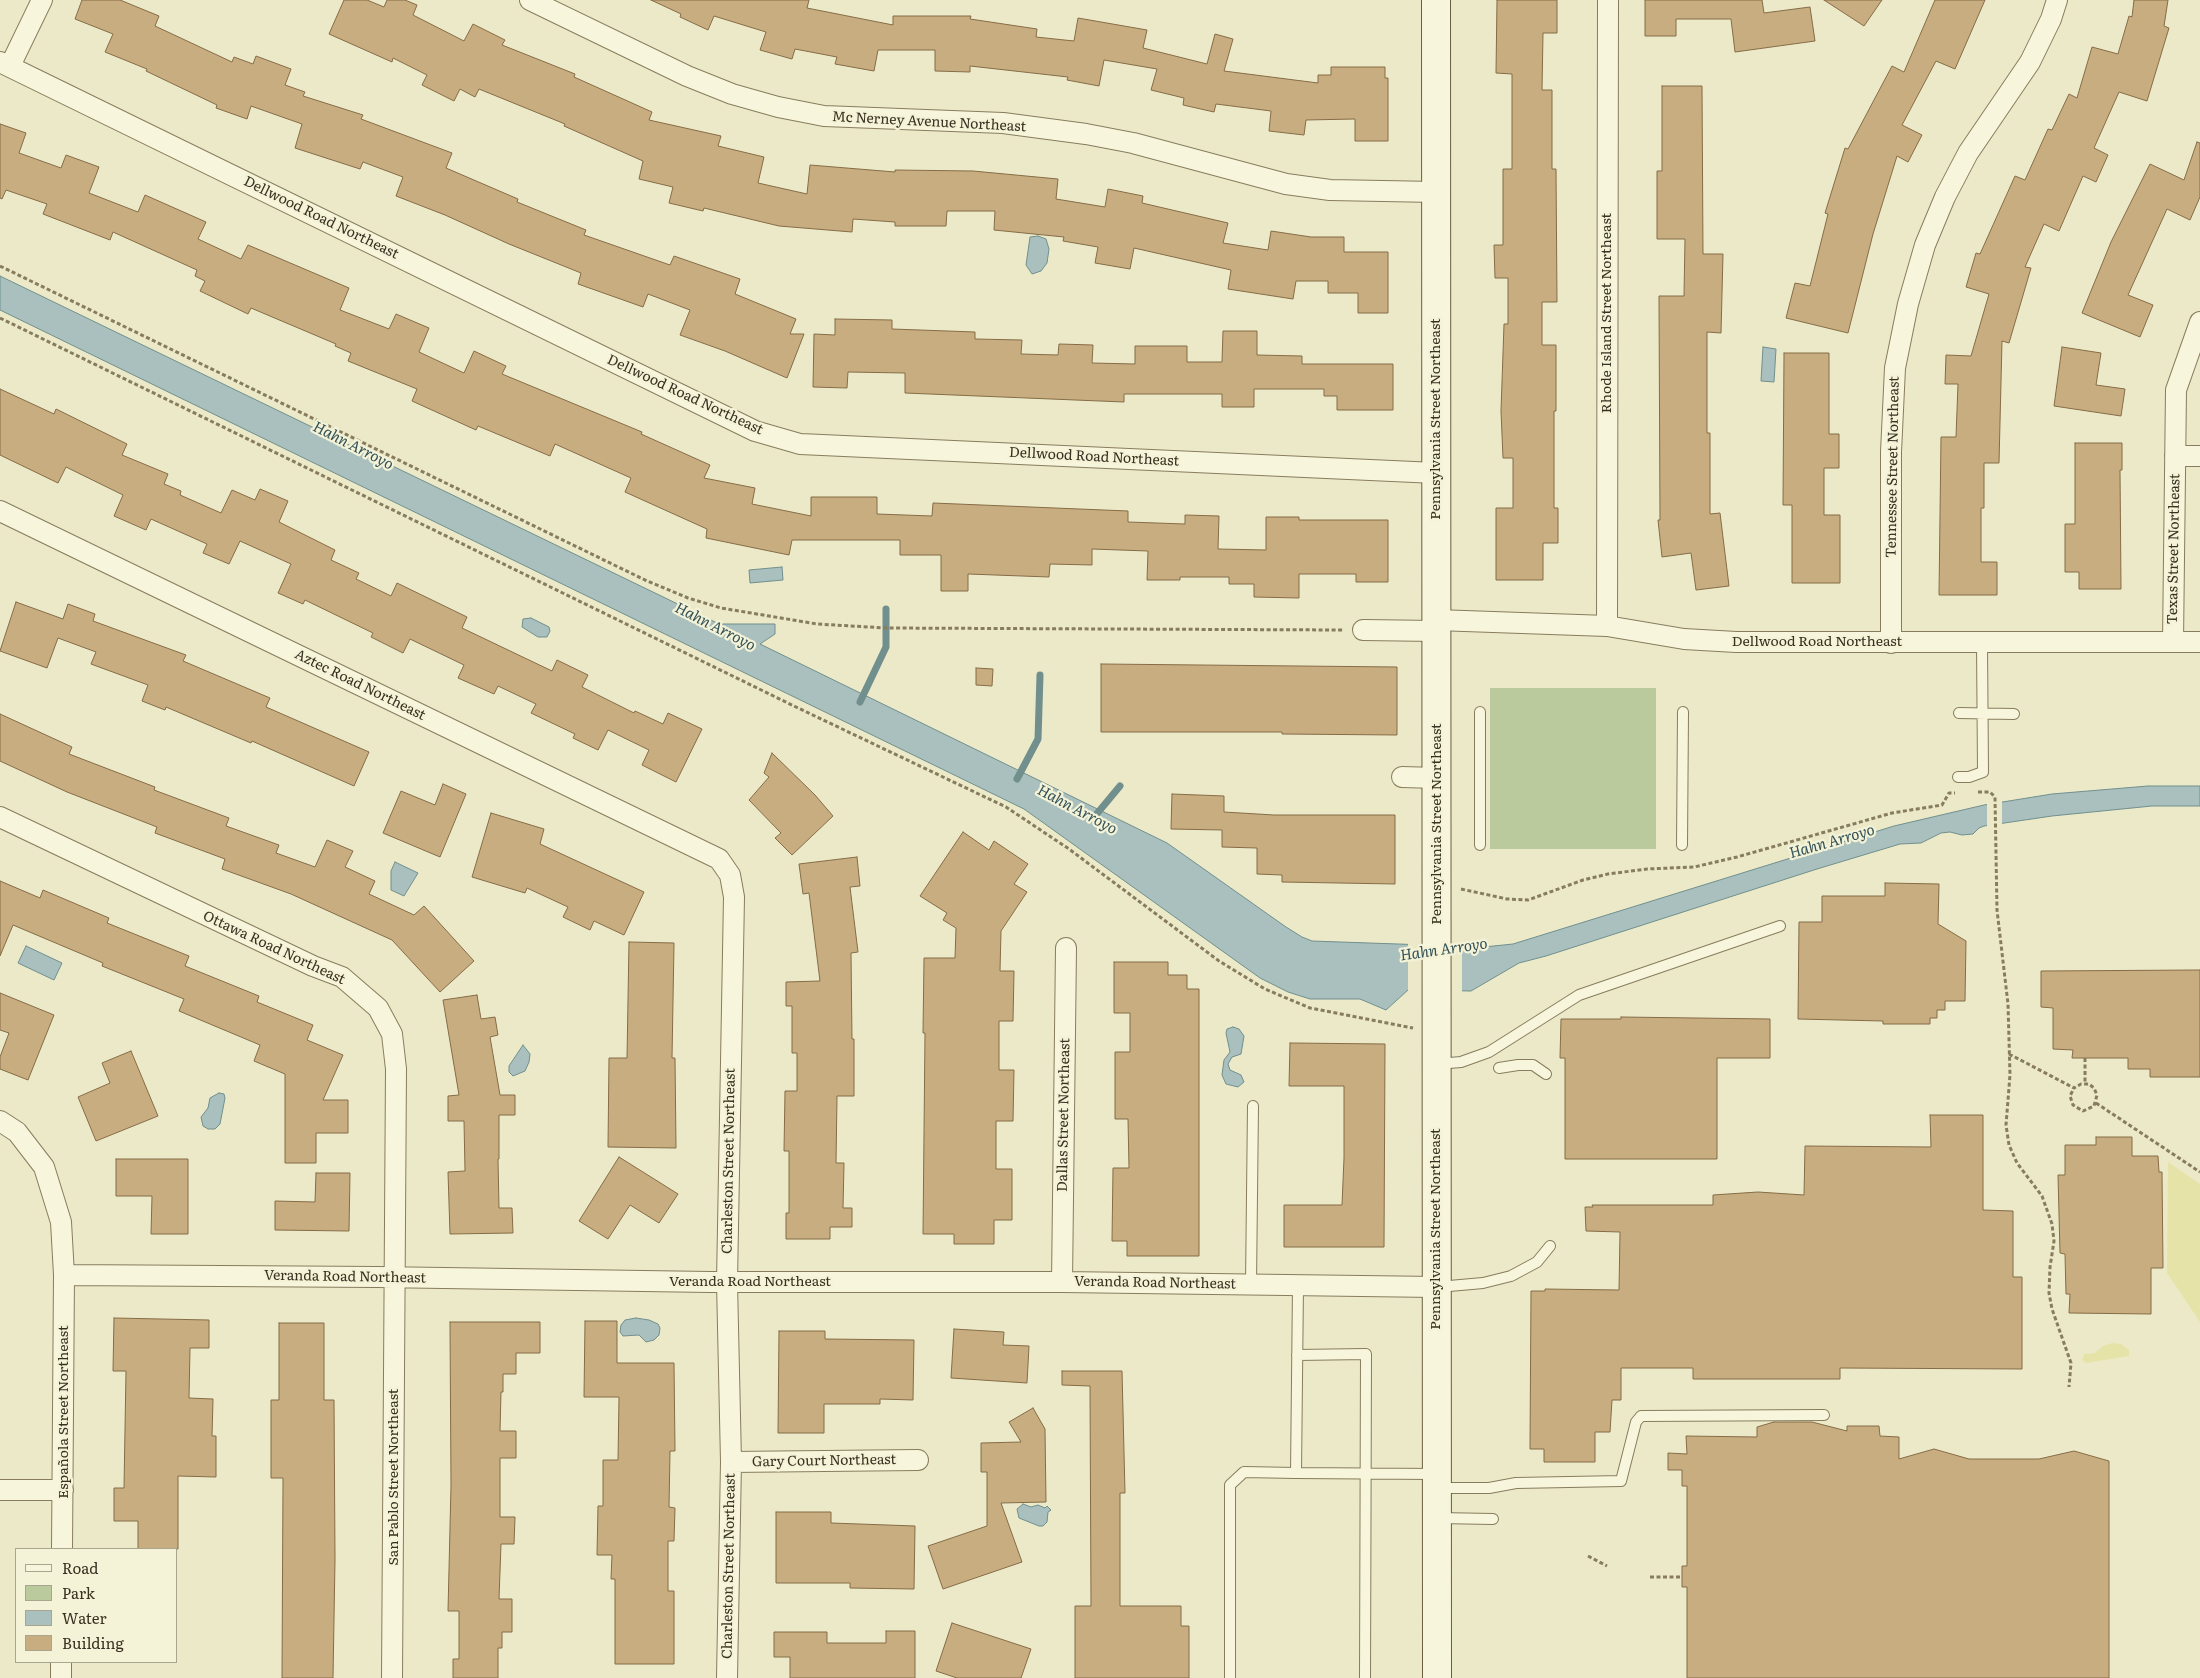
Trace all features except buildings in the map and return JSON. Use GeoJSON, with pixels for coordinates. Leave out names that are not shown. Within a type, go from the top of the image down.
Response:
{"type":"FeatureCollection","features":[{"type":"Feature","properties":{"kind":"street"},"geometry":{"type":"LineString","coordinates":[[5,64],[42,0]]}},
{"type":"Feature","properties":{"kind":"street","name":"Mc Nerney Avenue Northeast"},"geometry":{"type":"LineString","coordinates":[[530,0],[687,76],[732,94],[778,107],[824,116],[1002,123],[1086,134],[1133,143],[1286,184],[1330,190],[1436,192]]}},
{"type":"Feature","properties":{"kind":"street","name":"Pennsylvania Street Northeast"},"geometry":{"type":"LineString","coordinates":[[1436,0],[1437,1678]]}},
{"type":"Feature","properties":{"kind":"street","name":"Rhode Island Street Northeast"},"geometry":{"type":"LineString","coordinates":[[1607,626],[1608,0]]}},
{"type":"Feature","properties":{"kind":"street","name":"Tennessee Street Northeast"},"geometry":{"type":"LineString","coordinates":[[1891,643],[1891,452],[1895,368],[1908,304],[1925,245],[1946,197],[1968,154],[2030,62],[2051,19],[2056,0]]}},
{"type":"Feature","properties":{"kind":"street","name":"Dellwood Road Northeast"},"geometry":{"type":"LineString","coordinates":[[5,64],[755,431],[800,444],[1436,473]]}},
{"type":"Feature","properties":{"kind":"street","name":"Texas Street Northeast"},"geometry":{"type":"LineString","coordinates":[[2173,642],[2176,390],[2200,322]]}},
{"type":"Feature","properties":{"kind":"street","name":"Texas Street Northeast"},"geometry":{"type":"LineString","coordinates":[[2175,456],[2200,456]]}},
{"type":"Feature","properties":{"kind":"street","name":"Aztec Road Northeast"},"geometry":{"type":"LineString","coordinates":[[0,511],[719,859]]}},
{"type":"Feature","properties":{"kind":"street"},"geometry":{"type":"LineString","coordinates":[[1363,630],[1436,626]]}},
{"type":"Feature","properties":{"kind":"street","name":"Dellwood Road Northeast"},"geometry":{"type":"LineString","coordinates":[[1436,626],[1607,626],[1684,639],[1728,642],[2200,642]]}},
{"type":"Feature","properties":{"kind":"street"},"geometry":{"type":"LineString","coordinates":[[1402,778],[1437,778]]}},
{"type":"Feature","properties":{"kind":"street","name":"Ottawa Road Northeast"},"geometry":{"type":"LineString","coordinates":[[0,817],[313,966],[342,977],[378,1008],[392,1034],[396,1069],[395,1277]]}},
{"type":"Feature","properties":{"kind":"street","name":"Charleston Street Northeast"},"geometry":{"type":"LineString","coordinates":[[719,859],[730,875],[734,897],[727,1282],[731,1462],[728,1678]]}},
{"type":"Feature","properties":{"kind":"street","name":"Dallas Street Northeast"},"geometry":{"type":"LineString","coordinates":[[1062,1282],[1066,948]]}},
{"type":"Feature","properties":{"kind":"street","name":"Española Street Northeast"},"geometry":{"type":"LineString","coordinates":[[0,1121],[17,1132],[44,1168],[61,1222],[64,1275],[62,1548]]}},
{"type":"Feature","properties":{"kind":"street","name":"Veranda Road Northeast"},"geometry":{"type":"LineString","coordinates":[[64,1275],[727,1282],[1062,1282],[1436,1287]]}},
{"type":"Feature","properties":{"kind":"street","name":"San Pablo Street Northeast"},"geometry":{"type":"LineString","coordinates":[[392,1678],[395,1277]]}},
{"type":"Feature","properties":{"kind":"street","name":"Gary Court Northeast"},"geometry":{"type":"LineString","coordinates":[[731,1462],[918,1460]]}},
{"type":"Feature","properties":{"kind":"street"},"geometry":{"type":"LineString","coordinates":[[0,1490],[63,1490]]}},
{"type":"Feature","properties":{"kind":"street"},"geometry":{"type":"LineString","coordinates":[[61,1663],[61,1678]]}},
{"type":"Feature","properties":{"kind":"lane"},"geometry":{"type":"LineString","coordinates":[[1958,778],[1969,777],[1983,772],[1982,643]]}},
{"type":"Feature","properties":{"kind":"lane"},"geometry":{"type":"LineString","coordinates":[[1480,712],[1480,845]]}},
{"type":"Feature","properties":{"kind":"lane"},"geometry":{"type":"LineString","coordinates":[[1682,845],[1683,712]]}},
{"type":"Feature","properties":{"kind":"lane"},"geometry":{"type":"LineString","coordinates":[[1959,713],[2014,714]]}},
{"type":"Feature","properties":{"kind":"lane"},"geometry":{"type":"LineString","coordinates":[[1436,1064],[1461,1062],[1489,1052],[1578,995],[1780,926]]}},
{"type":"Feature","properties":{"kind":"lane"},"geometry":{"type":"LineString","coordinates":[[1499,1068],[1533,1065],[1546,1074]]}},
{"type":"Feature","properties":{"kind":"lane"},"geometry":{"type":"LineString","coordinates":[[1251,1284],[1253,1106]]}},
{"type":"Feature","properties":{"kind":"lane"},"geometry":{"type":"LineString","coordinates":[[1436,1287],[1483,1283],[1511,1276],[1537,1262],[1550,1246]]}},
{"type":"Feature","properties":{"kind":"lane"},"geometry":{"type":"LineString","coordinates":[[1296,1473],[1298,1285]]}},
{"type":"Feature","properties":{"kind":"lane"},"geometry":{"type":"LineString","coordinates":[[1297,1355],[1366,1354],[1365,1678]]}},
{"type":"Feature","properties":{"kind":"lane"},"geometry":{"type":"LineString","coordinates":[[1230,1678],[1230,1485],[1244,1472],[1366,1473],[1489,1488],[1516,1483],[1621,1482],[1636,1422],[1641,1416],[1824,1415]]}},
{"type":"Feature","properties":{"kind":"lane"},"geometry":{"type":"LineString","coordinates":[[1437,1518],[1493,1519]]}},
{"type":"Feature","properties":{"kind":"path"},"geometry":{"type":"LineString","coordinates":[[0,266],[645,580],[688,598],[721,608],[817,624],[887,628],[1363,630]]}},
{"type":"Feature","properties":{"kind":"path"},"geometry":{"type":"LineString","coordinates":[[0,318],[796,707],[1006,807],[1069,849],[1218,961],[1265,989],[1310,1008],[1436,1034]]}},
{"type":"Feature","properties":{"kind":"path"},"geometry":{"type":"LineString","coordinates":[[1977,792],[1990,792],[1995,796],[1994,838],[1997,910],[2008,1004],[2010,1090],[2006,1125],[2009,1146],[2017,1163],[2042,1196],[2052,1224],[2054,1241],[2049,1293],[2052,1309],[2071,1363],[2069,1387]]}},
{"type":"Feature","properties":{"kind":"path"},"geometry":{"type":"LineString","coordinates":[[1436,882],[1482,894],[1528,900],[1583,880],[1608,874],[1647,869],[1694,867],[1737,857],[1892,814],[1942,805],[1949,793],[1958,793]]}},
{"type":"Feature","properties":{"kind":"path"},"geometry":{"type":"LineString","coordinates":[[2008,1053],[2074,1088]]}},
{"type":"Feature","properties":{"kind":"path"},"geometry":{"type":"LineString","coordinates":[[2085,1058],[2085,1083]]}},
{"type":"Feature","properties":{"kind":"path"},"geometry":{"type":"LineString","coordinates":[[2085,1083],[2089,1084],[2096,1091],[2098,1099],[2096,1103],[2087,1110],[2076,1108],[2071,1100],[2074,1088],[2085,1083]]}},
{"type":"Feature","properties":{"kind":"path"},"geometry":{"type":"LineString","coordinates":[[2096,1103],[2200,1172]]}},
{"type":"Feature","properties":{"kind":"path"},"geometry":{"type":"LineString","coordinates":[[1588,1556],[1607,1566]]}},
{"type":"Feature","properties":{"kind":"path"},"geometry":{"type":"LineString","coordinates":[[1650,1577],[1682,1577]]}},
{"type":"Feature","properties":{"kind":"green space"},"geometry":{"type":"Polygon","coordinates":[[[1490,688],[1656,688],[1656,849],[1490,849],[1490,688]]]}},
{"type":"Feature","properties":{"kind":"sand"},"geometry":{"type":"Polygon","coordinates":[[[2168,1162],[2200,1184],[2200,1322],[2167,1273],[2168,1162]]]}},
{"type":"Feature","properties":{"kind":"sand"},"geometry":{"type":"Polygon","coordinates":[[[2112,1343],[2121,1344],[2129,1350],[2129,1356],[2086,1363],[2082,1360],[2084,1354],[2095,1353],[2103,1346],[2112,1343]]]}},
{"type":"Feature","properties":{"kind":"water"},"geometry":{"type":"Polygon","coordinates":[[[1038,236],[1046,239],[1049,249],[1047,263],[1041,271],[1032,274],[1026,265],[1030,237],[1038,236]]]}},
{"type":"Feature","properties":{"kind":"water","name":"Hahn Arroyo"},"geometry":{"type":"Polygon","coordinates":[[[0,276],[719,624],[775,624],[775,634],[760,644],[1167,843],[1286,927],[1312,941],[1484,947],[1513,944],[1894,826],[1984,805],[2052,794],[2148,786],[2200,786],[2200,806],[2152,806],[2052,816],[1984,826],[1973,834],[1941,833],[1921,843],[1900,844],[1519,963],[1471,991],[1408,990],[1386,1010],[1360,999],[1310,999],[1288,992],[1260,978],[1024,809],[0,310],[0,276]]]}},
{"type":"Feature","properties":{"kind":"water"},"geometry":{"type":"Polygon","coordinates":[[[1763,347],[1776,349],[1774,382],[1761,381],[1763,347]]]}},
{"type":"Feature","properties":{"kind":"water"},"geometry":{"type":"Polygon","coordinates":[[[782,567],[783,580],[750,583],[749,570],[782,567]]]}},
{"type":"Feature","properties":{"kind":"water"},"geometry":{"type":"Polygon","coordinates":[[[531,618],[549,627],[550,631],[547,637],[538,637],[522,627],[523,619],[531,618]]]}},
{"type":"Feature","properties":{"kind":"water"},"geometry":{"type":"Polygon","coordinates":[[[395,862],[418,873],[404,896],[391,890],[391,871],[395,862]]]}},
{"type":"Feature","properties":{"kind":"water"},"geometry":{"type":"Polygon","coordinates":[[[26,946],[62,963],[54,980],[18,963],[26,946]]]}},
{"type":"Feature","properties":{"kind":"water"},"geometry":{"type":"Polygon","coordinates":[[[1233,1027],[1239,1029],[1244,1036],[1241,1054],[1232,1057],[1228,1064],[1230,1070],[1241,1075],[1244,1082],[1238,1087],[1226,1084],[1222,1075],[1224,1060],[1230,1052],[1226,1033],[1227,1029],[1233,1027]]]}},
{"type":"Feature","properties":{"kind":"water"},"geometry":{"type":"Polygon","coordinates":[[[523,1045],[530,1054],[529,1062],[525,1071],[513,1076],[509,1072],[509,1066],[523,1045]]]}},
{"type":"Feature","properties":{"kind":"water"},"geometry":{"type":"Polygon","coordinates":[[[219,1093],[224,1094],[225,1098],[220,1124],[215,1129],[208,1129],[203,1126],[201,1117],[208,1108],[210,1098],[219,1093]]]}},
{"type":"Feature","properties":{"kind":"water"},"geometry":{"type":"Polygon","coordinates":[[[636,1318],[658,1324],[660,1328],[659,1335],[654,1340],[646,1342],[639,1335],[623,1336],[620,1332],[621,1325],[625,1320],[636,1318]]]}},
{"type":"Feature","properties":{"kind":"water"},"geometry":{"type":"Polygon","coordinates":[[[1023,1504],[1031,1507],[1038,1505],[1045,1508],[1047,1506],[1051,1510],[1048,1512],[1047,1522],[1043,1526],[1039,1526],[1019,1518],[1017,1509],[1023,1504]]]}},
{"type":"Feature","properties":{"kind":"pier"},"geometry":{"type":"Polygon","coordinates":[[[2002,800],[2002,826],[1987,828],[1987,802],[2002,800]]]}},
{"type":"Feature","properties":{"kind":"pier"},"geometry":{"type":"Polygon","coordinates":[[[1408,942],[1462,944],[1462,994],[1408,993],[1408,942]]]}},
{"type":"Feature","properties":{"kind":"waterway"},"geometry":{"type":"LineString","coordinates":[[860,702],[886,647],[886,609]]}},
{"type":"Feature","properties":{"kind":"waterway"},"geometry":{"type":"LineString","coordinates":[[1017,779],[1038,739],[1040,675]]}},
{"type":"Feature","properties":{"kind":"waterway","name":"Hahn Arroyo"},"geometry":{"type":"LineString","coordinates":[[1095,816],[1120,786]]}}]}
